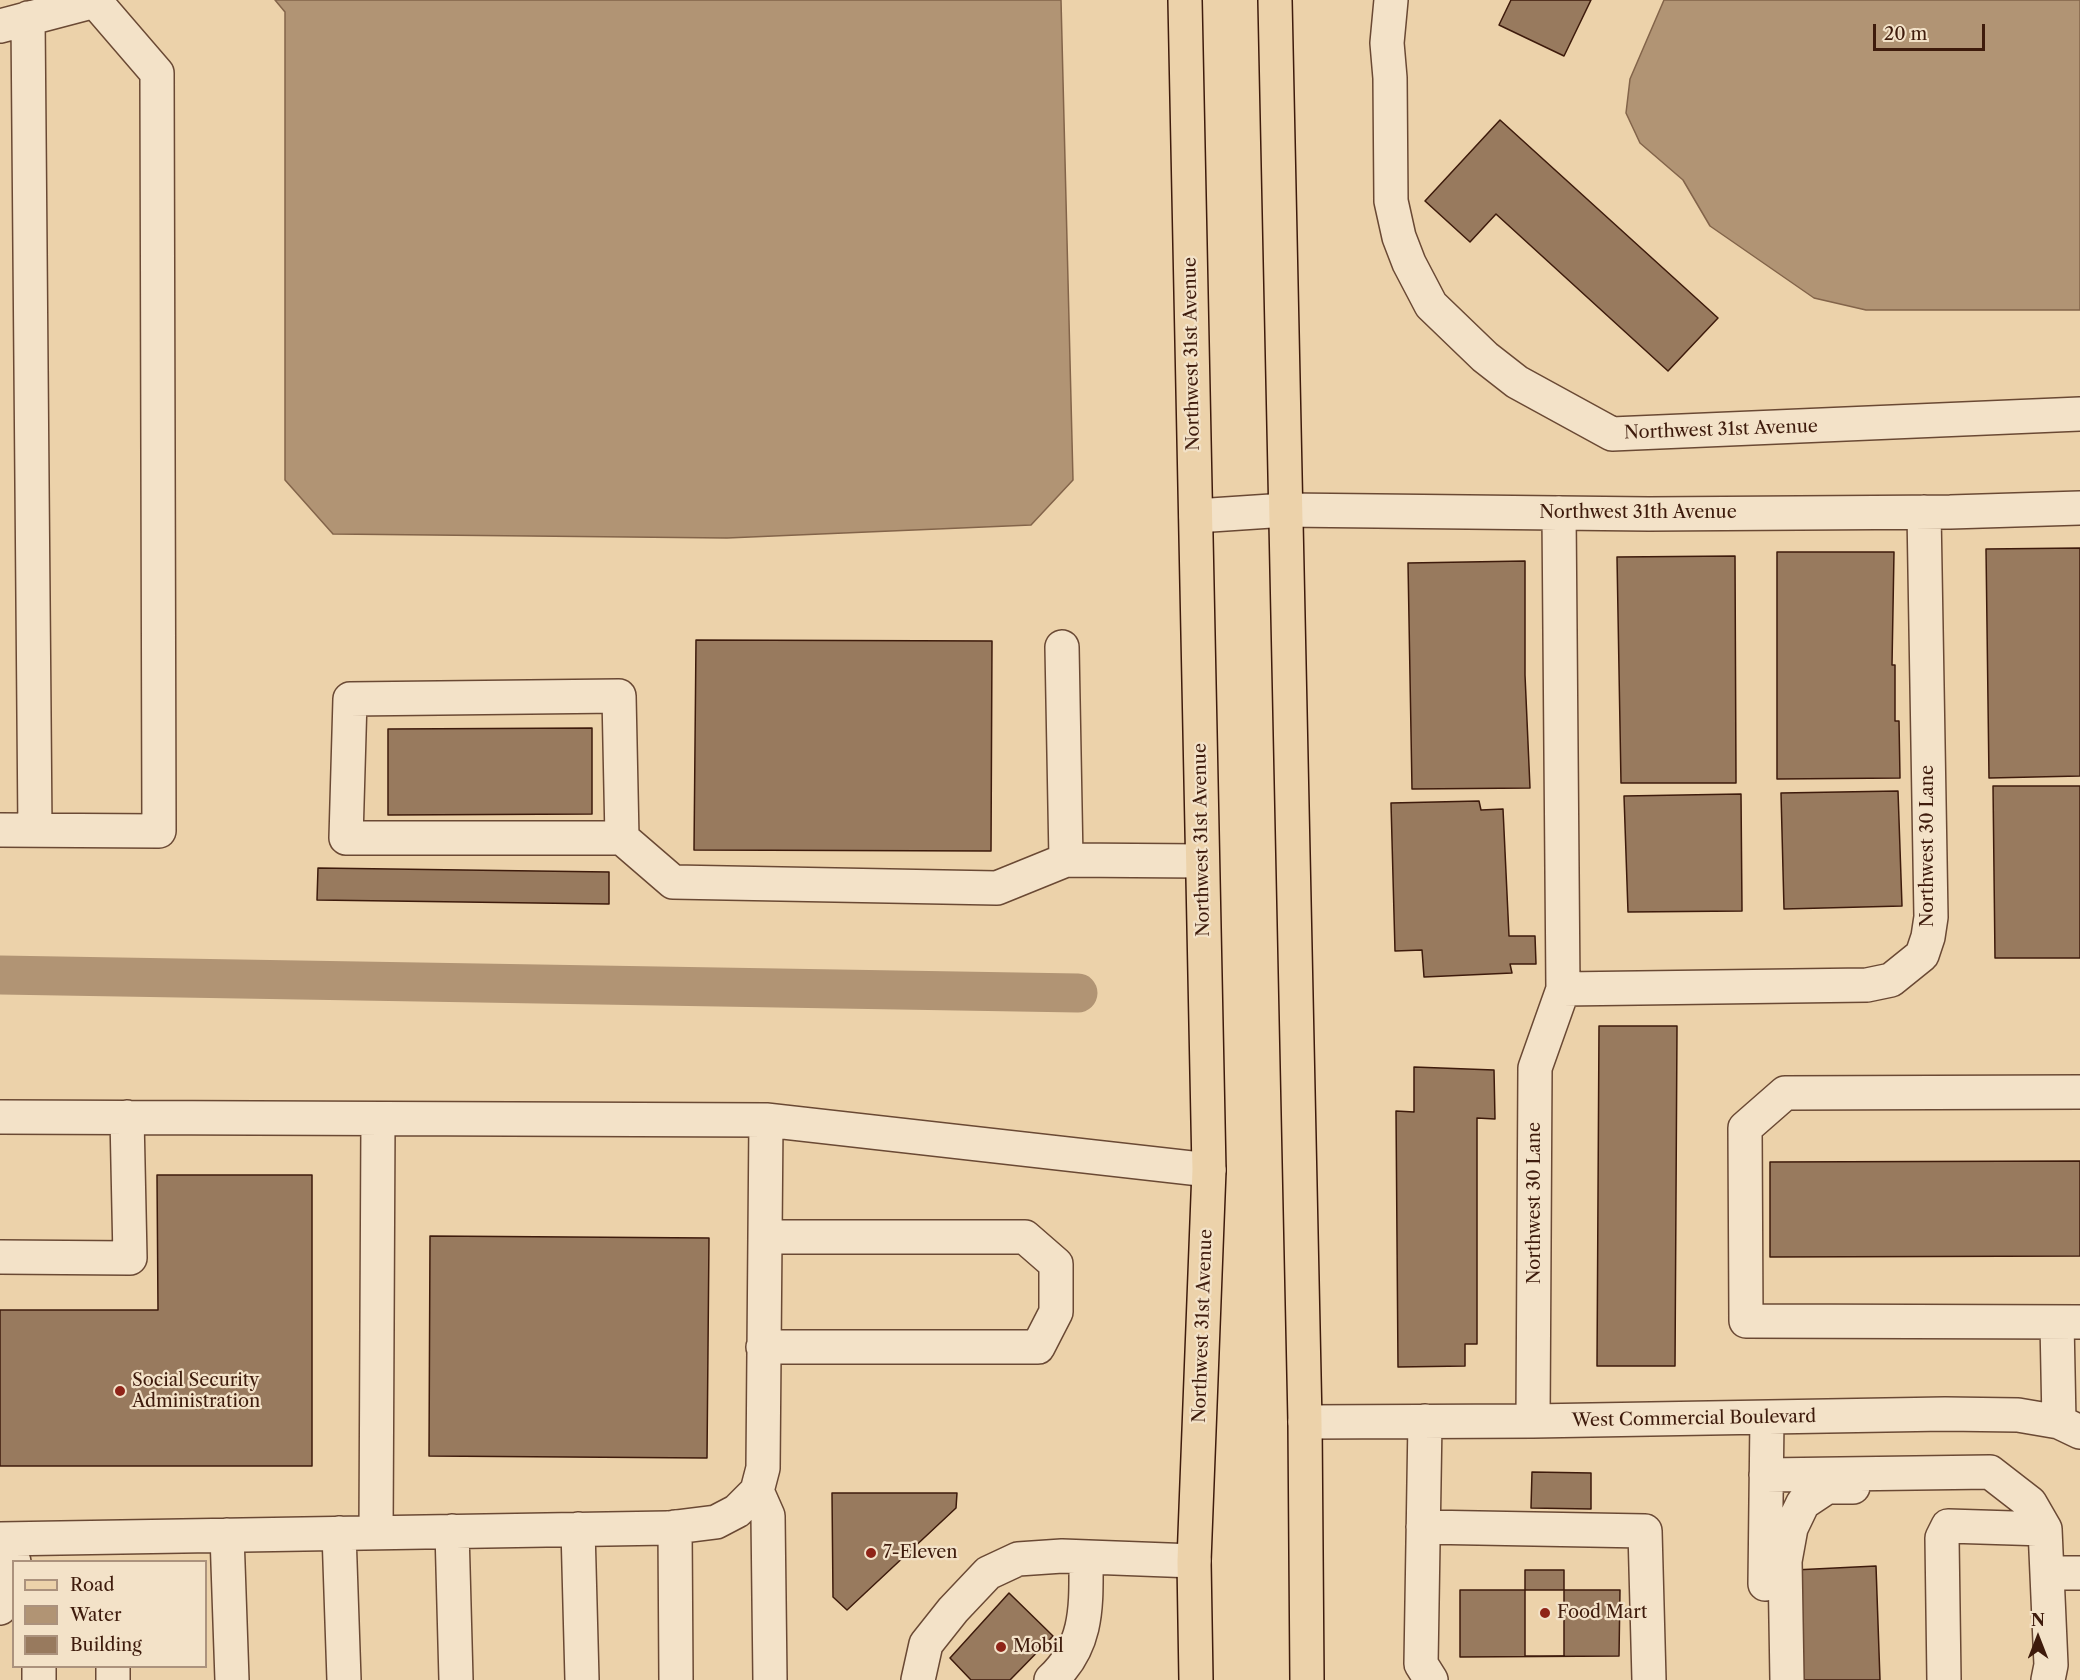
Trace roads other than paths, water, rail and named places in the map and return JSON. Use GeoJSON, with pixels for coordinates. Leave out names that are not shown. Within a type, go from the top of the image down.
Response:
{"type":"FeatureCollection","features":[{"type":"Feature","properties":{"kind":"main road","name":"Northwest 31st Avenue"},"geometry":{"type":"LineString","coordinates":[[1185,0],[1209,1170],[1194,1561],[1196,1680]]}},
{"type":"Feature","properties":{"kind":"main road"},"geometry":{"type":"LineString","coordinates":[[1275,0],[1305,1422],[1307,1680]]}},
{"type":"Feature","properties":{"kind":"street","name":"Northwest 31st Avenue"},"geometry":{"type":"LineString","coordinates":[[1391,0],[1388,43],[1391,201],[1399,237],[1409,263],[1431,305],[1485,357],[1517,382],[1612,434],[2080,414]]}},
{"type":"Feature","properties":{"kind":"street"},"geometry":{"type":"LineString","coordinates":[[0,830],[159,831],[157,73],[95,1],[14,22],[35,830]]}},
{"type":"Feature","properties":{"kind":"street","name":"Northwest 31th Avenue"},"geometry":{"type":"LineString","coordinates":[[1196,516],[1286,510],[1559,513],[1924,512],[2080,508]]}},
{"type":"Feature","properties":{"kind":"street","name":"Northwest 30 Lane"},"geometry":{"type":"LineString","coordinates":[[1563,989],[1867,985],[1891,980],[1922,955],[1931,917],[1924,512]]}},
{"type":"Feature","properties":{"kind":"street","name":"Northwest 30 Lane"},"geometry":{"type":"LineString","coordinates":[[1533,1421],[1535,1068],[1563,989],[1559,513]]}},
{"type":"Feature","properties":{"kind":"street"},"geometry":{"type":"LineString","coordinates":[[1062,647],[1066,860]]}},
{"type":"Feature","properties":{"kind":"street"},"geometry":{"type":"LineString","coordinates":[[622,838],[619,696],[350,699],[346,838],[622,838],[673,882],[997,888],[1066,860],[1202,861]]}},
{"type":"Feature","properties":{"kind":"street"},"geometry":{"type":"LineString","coordinates":[[2070,1427],[2069,1322],[1746,1321],[1745,1128],[1785,1093],[2080,1092]]}},
{"type":"Feature","properties":{"kind":"street"},"geometry":{"type":"LineString","coordinates":[[0,1117],[766,1120],[1209,1170]]}},
{"type":"Feature","properties":{"kind":"street"},"geometry":{"type":"LineString","coordinates":[[0,1257],[130,1258],[127,1117]]}},
{"type":"Feature","properties":{"kind":"street"},"geometry":{"type":"LineString","coordinates":[[376,1533],[378,1119]]}},
{"type":"Feature","properties":{"kind":"street"},"geometry":{"type":"LineString","coordinates":[[14,1553],[112,1550],[227,1535],[675,1527],[716,1522],[737,1511],[757,1491],[763,1468],[766,1120]]}},
{"type":"Feature","properties":{"kind":"street"},"geometry":{"type":"LineString","coordinates":[[763,1347],[1038,1347],[1056,1312],[1056,1264],[1024,1237],[765,1237]]}},
{"type":"Feature","properties":{"kind":"street","name":"West Commercial Boulevard"},"geometry":{"type":"LineString","coordinates":[[1305,1422],[2018,1415],[2070,1427]]}},
{"type":"Feature","properties":{"kind":"street"},"geometry":{"type":"LineString","coordinates":[[1765,1680],[1767,1418]]}},
{"type":"Feature","properties":{"kind":"street"},"geometry":{"type":"LineString","coordinates":[[1425,1421],[1421,1664],[1431,1680]]}},
{"type":"Feature","properties":{"kind":"street"},"geometry":{"type":"LineString","coordinates":[[1766,1475],[1990,1472],[2030,1503],[2045,1529],[2050,1665],[2048,1680]]}},
{"type":"Feature","properties":{"kind":"street"},"geometry":{"type":"LineString","coordinates":[[1787,1680],[1785,1561],[1791,1528],[1803,1503],[1827,1487],[1956,1487],[1985,1494],[2045,1529]]}},
{"type":"Feature","properties":{"kind":"street"},"geometry":{"type":"LineString","coordinates":[[757,1491],[768,1516],[770,1680]]}},
{"type":"Feature","properties":{"kind":"street"},"geometry":{"type":"LineString","coordinates":[[1944,1680],[1942,1538],[1948,1526],[2045,1529]]}},
{"type":"Feature","properties":{"kind":"street"},"geometry":{"type":"LineString","coordinates":[[675,1527],[676,1680]]}},
{"type":"Feature","properties":{"kind":"street"},"geometry":{"type":"LineString","coordinates":[[1423,1527],[1645,1531],[1649,1680]]}},
{"type":"Feature","properties":{"kind":"street"},"geometry":{"type":"LineString","coordinates":[[578,1529],[582,1680]]}},
{"type":"Feature","properties":{"kind":"street"},"geometry":{"type":"LineString","coordinates":[[452,1531],[456,1680]]}},
{"type":"Feature","properties":{"kind":"street"},"geometry":{"type":"LineString","coordinates":[[339,1533],[344,1680]]}},
{"type":"Feature","properties":{"kind":"street"},"geometry":{"type":"LineString","coordinates":[[227,1535],[232,1680]]}},
{"type":"Feature","properties":{"kind":"street"},"geometry":{"type":"LineString","coordinates":[[918,1680],[926,1644],[953,1610],[988,1573],[1018,1560],[1062,1556],[1194,1561]]}},
{"type":"Feature","properties":{"kind":"street"},"geometry":{"type":"LineString","coordinates":[[1051,1680],[1076,1650],[1086,1610],[1086,1558]]}},
{"type":"Feature","properties":{"kind":"street"},"geometry":{"type":"LineString","coordinates":[[0,1608],[12,1561]]}},
{"type":"Feature","properties":{"kind":"street"},"geometry":{"type":"LineString","coordinates":[[2047,1573],[2080,1573]]}},
{"type":"Feature","properties":{"kind":"water"},"geometry":{"type":"Polygon","coordinates":[[[275,0],[1061,0],[1073,480],[1031,525],[727,538],[333,534],[285,480],[285,12],[275,0]]]}},
{"type":"Feature","properties":{"kind":"water"},"geometry":{"type":"Polygon","coordinates":[[[1664,0],[2080,0],[2080,310],[1866,310],[1814,298],[1710,226],[1683,180],[1640,143],[1626,113],[1630,79],[1664,0]]]}},
{"type":"Feature","properties":{"kind":"waterway"},"geometry":{"type":"LineString","coordinates":[[0,975],[1078,993]]}},
{"type":"Feature","properties":{"kind":"place","name":"Social Security Administration"},"geometry":{"type":"Point","coordinates":[120,1391]}},
{"type":"Feature","properties":{"kind":"place","name":"7-Eleven"},"geometry":{"type":"Point","coordinates":[871,1553]}},
{"type":"Feature","properties":{"kind":"place","name":"Food Mart"},"geometry":{"type":"Point","coordinates":[1545,1613]}},
{"type":"Feature","properties":{"kind":"place","name":"Mobil"},"geometry":{"type":"Point","coordinates":[1001,1647]}}]}
